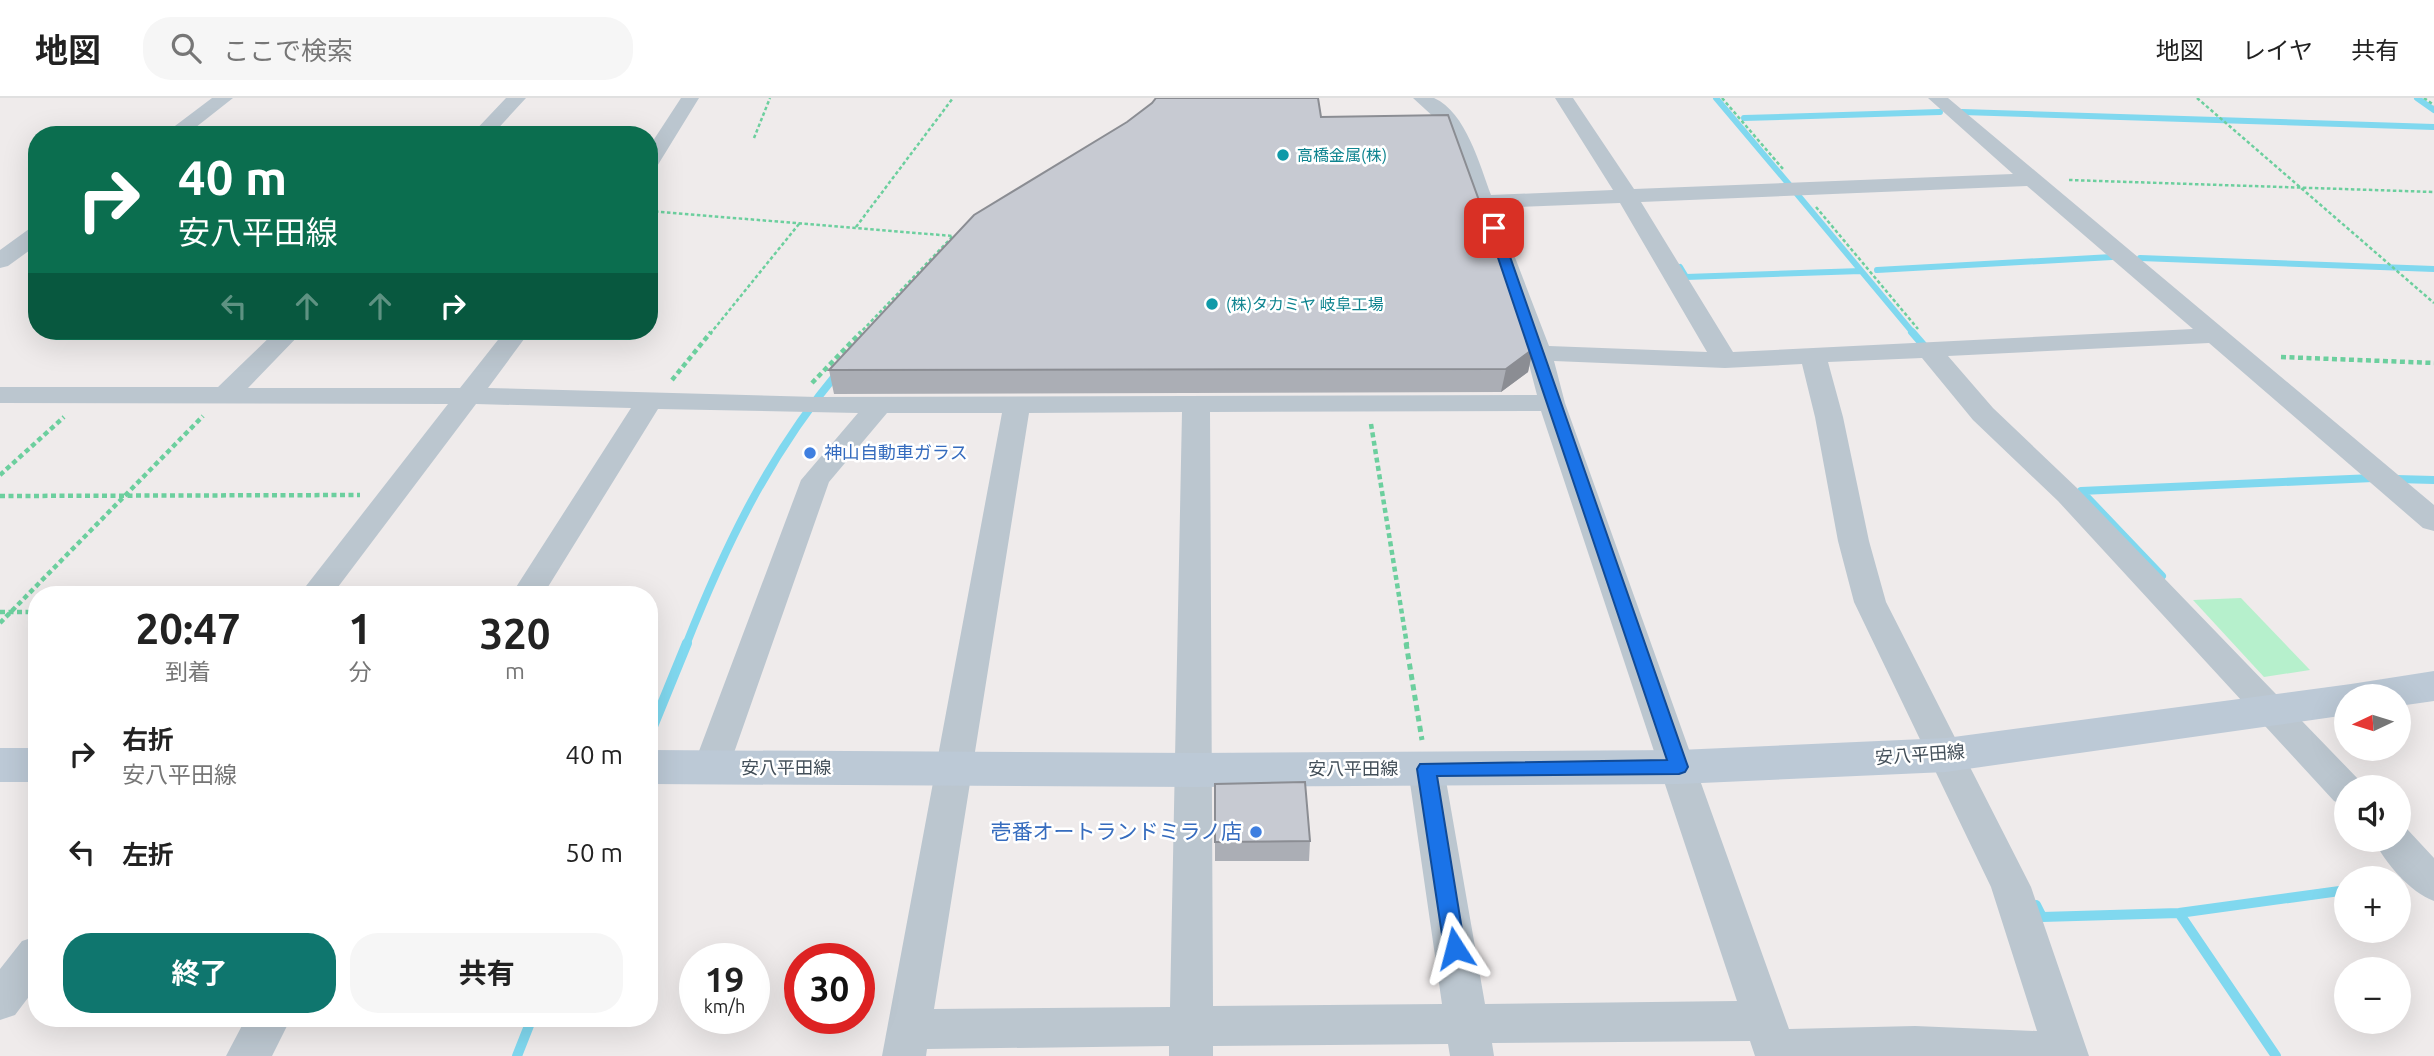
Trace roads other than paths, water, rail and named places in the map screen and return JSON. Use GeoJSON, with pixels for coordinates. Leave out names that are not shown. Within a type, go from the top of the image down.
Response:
{"type":"FeatureCollection","features":[{"type":"Feature","properties":{"kind":"main road"},"geometry":{"type":"LineString","coordinates":[[2412,689],[2434,686]]}},
{"type":"Feature","properties":{"kind":"main road","name":"安八平田線"},"geometry":{"type":"LineString","coordinates":[[658,767],[1195,770],[1679,767],[1946,755],[2334,701]]}},
{"type":"Feature","properties":{"kind":"main road"},"geometry":{"type":"LineString","coordinates":[[0,765],[28,765]]}},
{"type":"Feature","properties":{"kind":"street"},"geometry":{"type":"LineString","coordinates":[[185,126],[224,98]]}},
{"type":"Feature","properties":{"kind":"street"},"geometry":{"type":"LineString","coordinates":[[490,126],[517,98]]}},
{"type":"Feature","properties":{"kind":"street"},"geometry":{"type":"LineString","coordinates":[[658,150],[691,98]]}},
{"type":"Feature","properties":{"kind":"street"},"geometry":{"type":"LineString","coordinates":[[1422,98],[1444,116],[1458,134],[1485,202],[1539,353],[1552,402],[1772,1042]]}},
{"type":"Feature","properties":{"kind":"street"},"geometry":{"type":"LineString","coordinates":[[1564,98],[1628,197],[1725,360]]}},
{"type":"Feature","properties":{"kind":"street"},"geometry":{"type":"LineString","coordinates":[[1937,98],[2434,522]]}},
{"type":"Feature","properties":{"kind":"street"},"geometry":{"type":"LineString","coordinates":[[1485,202],[2033,179]]}},
{"type":"Feature","properties":{"kind":"street"},"geometry":{"type":"LineString","coordinates":[[0,261],[28,241]]}},
{"type":"Feature","properties":{"kind":"street"},"geometry":{"type":"LineString","coordinates":[[1539,353],[1725,360],[2216,335]]}},
{"type":"Feature","properties":{"kind":"street"},"geometry":{"type":"LineString","coordinates":[[224,396],[280,340]]}},
{"type":"Feature","properties":{"kind":"street"},"geometry":{"type":"LineString","coordinates":[[322,586],[511,340]]}},
{"type":"Feature","properties":{"kind":"street"},"geometry":{"type":"LineString","coordinates":[[1933,351],[1983,414],[2068,495],[2334,777]]}},
{"type":"Feature","properties":{"kind":"street"},"geometry":{"type":"LineString","coordinates":[[1017,405],[906,1043],[1191,1040],[1772,1042],[2066,1054],[2011,887],[1870,602],[1857,564],[1828,411],[1812,356]]}},
{"type":"Feature","properties":{"kind":"street"},"geometry":{"type":"LineString","coordinates":[[0,395],[469,396],[879,405],[1552,402]]}},
{"type":"Feature","properties":{"kind":"street"},"geometry":{"type":"LineString","coordinates":[[533,586],[652,401]]}},
{"type":"Feature","properties":{"kind":"street"},"geometry":{"type":"LineString","coordinates":[[1191,1040],[1196,403]]}},
{"type":"Feature","properties":{"kind":"street"},"geometry":{"type":"LineString","coordinates":[[711,767],[815,480],[879,405]]}},
{"type":"Feature","properties":{"kind":"street"},"geometry":{"type":"LineString","coordinates":[[1426,769],[1470,1040]]}},
{"type":"Feature","properties":{"kind":"street"},"geometry":{"type":"LineString","coordinates":[[2404,852],[2434,884]]}},
{"type":"Feature","properties":{"kind":"street"},"geometry":{"type":"LineString","coordinates":[[0,1001],[28,965]]}},
{"type":"Feature","properties":{"kind":"street"},"geometry":{"type":"LineString","coordinates":[[248,1056],[265,1027]]}},
{"type":"Feature","properties":{"kind":"waterway"},"geometry":{"type":"LineString","coordinates":[[1716,98],[1792,188]]}},
{"type":"Feature","properties":{"kind":"waterway"},"geometry":{"type":"LineString","coordinates":[[2417,98],[2434,110]]}},
{"type":"Feature","properties":{"kind":"waterway"},"geometry":{"type":"LineString","coordinates":[[1744,118],[1940,112]]}},
{"type":"Feature","properties":{"kind":"waterway"},"geometry":{"type":"LineString","coordinates":[[1962,112],[2434,127]]}},
{"type":"Feature","properties":{"kind":"waterway"},"geometry":{"type":"LineString","coordinates":[[1797,194],[1914,334]]}},
{"type":"Feature","properties":{"kind":"waterway"},"geometry":{"type":"LineString","coordinates":[[1877,270],[2112,257]]}},
{"type":"Feature","properties":{"kind":"waterway"},"geometry":{"type":"LineString","coordinates":[[2140,258],[2434,269]]}},
{"type":"Feature","properties":{"kind":"waterway"},"geometry":{"type":"LineString","coordinates":[[1680,267],[1686,277],[1861,271]]}},
{"type":"Feature","properties":{"kind":"waterway"},"geometry":{"type":"LineString","coordinates":[[1912,332],[1925,347]]}},
{"type":"Feature","properties":{"kind":"waterway"},"geometry":{"type":"LineString","coordinates":[[686,645],[717,571],[751,502],[791,435],[839,371]]}},
{"type":"Feature","properties":{"kind":"waterway"},"geometry":{"type":"LineString","coordinates":[[2162,576],[2081,491],[2373,478]]}},
{"type":"Feature","properties":{"kind":"waterway"},"geometry":{"type":"LineString","coordinates":[[2396,479],[2434,480]]}},
{"type":"Feature","properties":{"kind":"waterway"},"geometry":{"type":"LineString","coordinates":[[658,714],[687,643]]}},
{"type":"Feature","properties":{"kind":"waterway"},"geometry":{"type":"LineString","coordinates":[[2179,913],[2334,892]]}},
{"type":"Feature","properties":{"kind":"waterway"},"geometry":{"type":"LineString","coordinates":[[2036,905],[2042,917],[2179,913]]}},
{"type":"Feature","properties":{"kind":"waterway"},"geometry":{"type":"LineString","coordinates":[[2179,913],[2276,1056]]}},
{"type":"Feature","properties":{"kind":"waterway"},"geometry":{"type":"LineString","coordinates":[[517,1056],[528,1027]]}},
{"type":"Feature","properties":{"kind":"place","name":"高橋金属(株)"},"geometry":{"type":"Point","coordinates":[1283,155]}},
{"type":"Feature","properties":{"kind":"place","name":"(株)タカミヤ 岐阜工場"},"geometry":{"type":"Point","coordinates":[1212,304]}},
{"type":"Feature","properties":{"kind":"place","name":"神山自動車ガラス"},"geometry":{"type":"Point","coordinates":[810,453]}},
{"type":"Feature","properties":{"kind":"place","name":"壱番オートランドミラノ店"},"geometry":{"type":"Point","coordinates":[1256,832]}}]}
